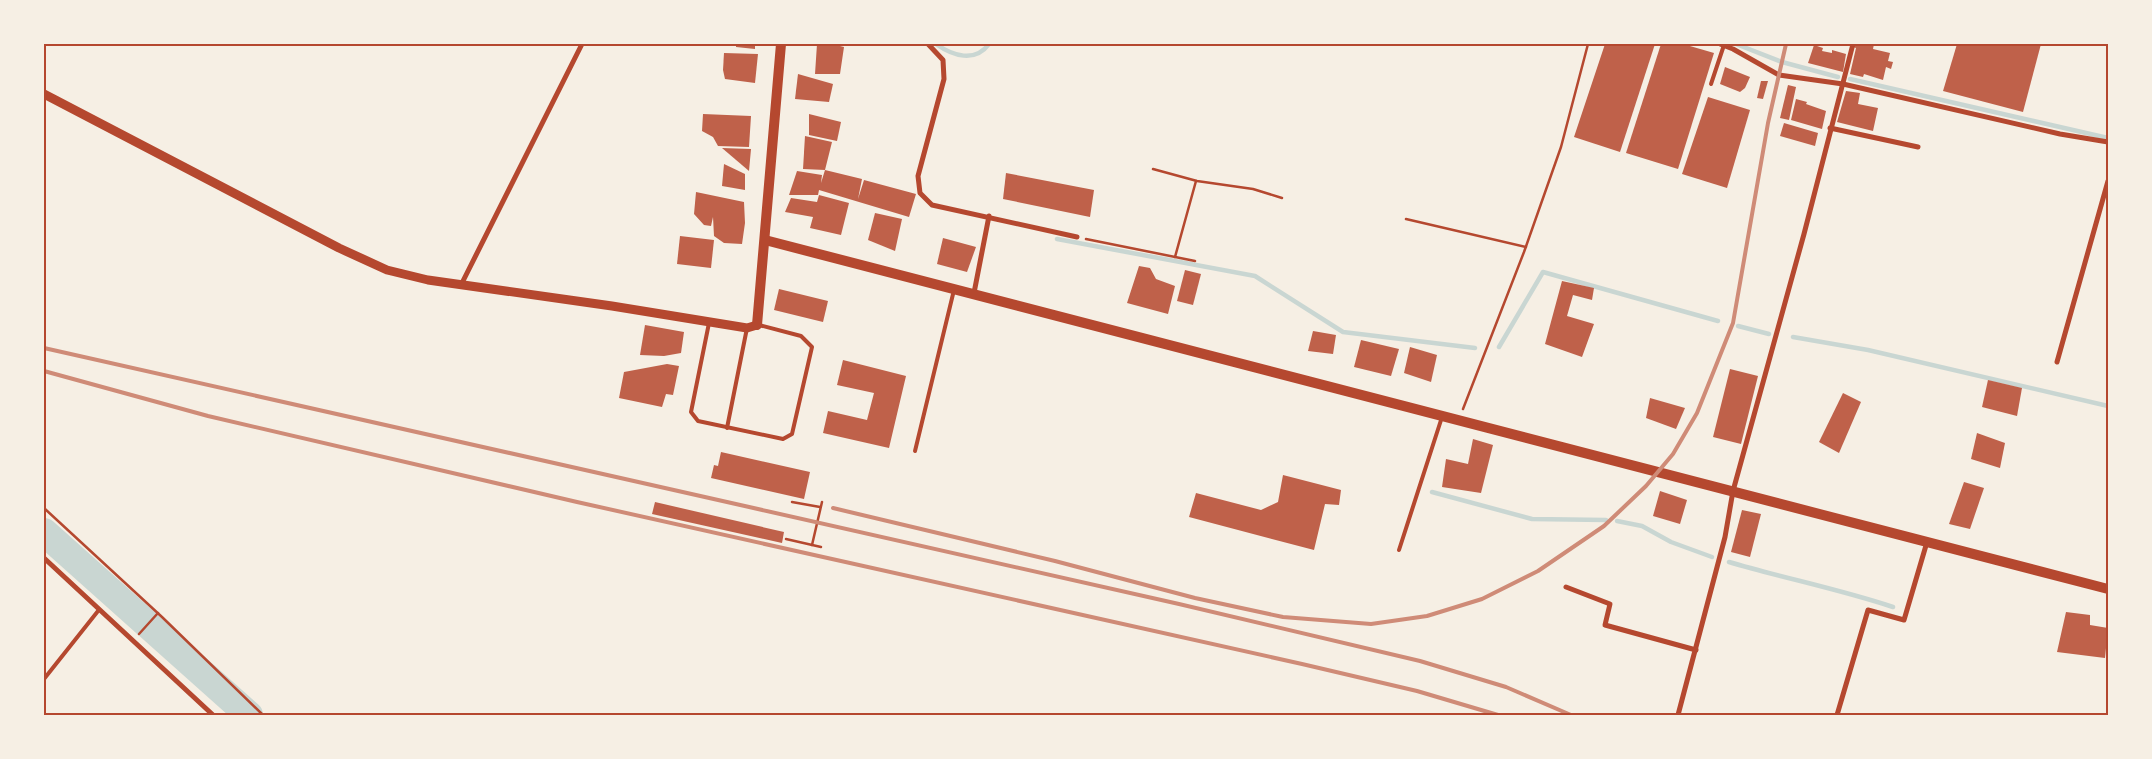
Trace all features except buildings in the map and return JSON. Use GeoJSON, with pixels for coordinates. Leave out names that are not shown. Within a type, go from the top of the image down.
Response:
{"type":"FeatureCollection","features":[{"type":"Feature","properties":{"kind":"main road"},"geometry":{"type":"LineString","coordinates":[[752,326],[765,240],[781,44]]}},
{"type":"Feature","properties":{"kind":"main road"},"geometry":{"type":"LineString","coordinates":[[765,240],[1460,419],[2108,589]]}},
{"type":"Feature","properties":{"kind":"street"},"geometry":{"type":"LineString","coordinates":[[461,285],[582,44]]}},
{"type":"Feature","properties":{"kind":"street"},"geometry":{"type":"LineString","coordinates":[[928,44],[943,60],[944,79],[918,176],[920,193],[932,205],[989,216],[1077,237]]}},
{"type":"Feature","properties":{"kind":"street"},"geometry":{"type":"LineString","coordinates":[[1722,44],[1779,75],[1843,84],[2060,134],[2108,142]]}},
{"type":"Feature","properties":{"kind":"street"},"geometry":{"type":"LineString","coordinates":[[1678,715],[1725,537],[1733,491],[1804,234],[1853,44]]}},
{"type":"Feature","properties":{"kind":"street"},"geometry":{"type":"LineString","coordinates":[[44,94],[339,248],[387,270],[428,280],[709,322],[752,326]]}},
{"type":"Feature","properties":{"kind":"street"},"geometry":{"type":"LineString","coordinates":[[1830,128],[1918,147]]}},
{"type":"Feature","properties":{"kind":"street"},"geometry":{"type":"LineString","coordinates":[[2057,362],[2108,180]]}},
{"type":"Feature","properties":{"kind":"street"},"geometry":{"type":"LineString","coordinates":[[974,293],[989,216]]}},
{"type":"Feature","properties":{"kind":"street"},"geometry":{"type":"LineString","coordinates":[[1837,715],[1868,610],[1904,620],[1927,542]]}},
{"type":"Feature","properties":{"kind":"street"},"geometry":{"type":"LineString","coordinates":[[44,558],[98,611],[213,715]]}},
{"type":"Feature","properties":{"kind":"street"},"geometry":{"type":"LineString","coordinates":[[1566,587],[1610,604],[1605,625],[1696,650]]}},
{"type":"Feature","properties":{"kind":"lane"},"geometry":{"type":"LineString","coordinates":[[1711,84],[1722,44]]}},
{"type":"Feature","properties":{"kind":"lane"},"geometry":{"type":"LineString","coordinates":[[915,451],[954,288]]}},
{"type":"Feature","properties":{"kind":"lane"},"geometry":{"type":"LineString","coordinates":[[709,322],[691,412],[698,422],[727,428],[783,439],[792,434],[812,347],[801,336],[752,326],[727,428]]}},
{"type":"Feature","properties":{"kind":"lane"},"geometry":{"type":"LineString","coordinates":[[1399,550],[1442,415]]}},
{"type":"Feature","properties":{"kind":"lane"},"geometry":{"type":"LineString","coordinates":[[44,679],[98,611]]}},
{"type":"Feature","properties":{"kind":"path"},"geometry":{"type":"LineString","coordinates":[[1460,419],[1526,247],[1561,147],[1588,44]]}},
{"type":"Feature","properties":{"kind":"path"},"geometry":{"type":"LineString","coordinates":[[1153,169],[1196,181],[1253,189],[1282,198]]}},
{"type":"Feature","properties":{"kind":"path"},"geometry":{"type":"LineString","coordinates":[[1175,257],[1196,181]]}},
{"type":"Feature","properties":{"kind":"path"},"geometry":{"type":"LineString","coordinates":[[1406,219],[1526,247]]}},
{"type":"Feature","properties":{"kind":"path"},"geometry":{"type":"LineString","coordinates":[[1077,237],[1195,262]]}},
{"type":"Feature","properties":{"kind":"path"},"geometry":{"type":"LineString","coordinates":[[792,502],[820,508]]}},
{"type":"Feature","properties":{"kind":"path"},"geometry":{"type":"LineString","coordinates":[[812,545],[822,502]]}},
{"type":"Feature","properties":{"kind":"path"},"geometry":{"type":"LineString","coordinates":[[44,508],[263,715]]}},
{"type":"Feature","properties":{"kind":"path"},"geometry":{"type":"LineString","coordinates":[[786,539],[821,547]]}},
{"type":"Feature","properties":{"kind":"path"},"geometry":{"type":"LineString","coordinates":[[141,632],[158,614]]}},
{"type":"Feature","properties":{"kind":"waterway"},"geometry":{"type":"LineString","coordinates":[[936,44],[949,52],[964,56],[977,54],[989,44]]}},
{"type":"Feature","properties":{"kind":"waterway"},"geometry":{"type":"LineString","coordinates":[[1736,44],[1782,62],[1838,77]]}},
{"type":"Feature","properties":{"kind":"waterway"},"geometry":{"type":"LineString","coordinates":[[1850,79],[2108,138]]}},
{"type":"Feature","properties":{"kind":"waterway"},"geometry":{"type":"LineString","coordinates":[[1057,239],[1255,276],[1343,332],[1475,348]]}},
{"type":"Feature","properties":{"kind":"waterway"},"geometry":{"type":"LineString","coordinates":[[1499,347],[1543,272],[1718,321]]}},
{"type":"Feature","properties":{"kind":"waterway"},"geometry":{"type":"LineString","coordinates":[[1738,326],[1769,334]]}},
{"type":"Feature","properties":{"kind":"waterway"},"geometry":{"type":"LineString","coordinates":[[1793,337],[1868,350],[2108,406]]}},
{"type":"Feature","properties":{"kind":"waterway"},"geometry":{"type":"LineString","coordinates":[[1432,492],[1532,519],[1606,520]]}},
{"type":"Feature","properties":{"kind":"waterway"},"geometry":{"type":"LineString","coordinates":[[1617,521],[1642,526],[1671,542],[1712,557]]}},
{"type":"Feature","properties":{"kind":"waterway"},"geometry":{"type":"LineString","coordinates":[[44,532],[249,715]]}},
{"type":"Feature","properties":{"kind":"waterway"},"geometry":{"type":"LineString","coordinates":[[1729,562],[1893,607]]}},
{"type":"Feature","properties":{"kind":"railway"},"geometry":{"type":"LineString","coordinates":[[833,508],[1055,561],[1195,598],[1283,617],[1371,624],[1427,616],[1482,599],[1538,571],[1604,526],[1646,486],[1673,454],[1697,413],[1733,323],[1768,123],[1786,44]]}},
{"type":"Feature","properties":{"kind":"railway"},"geometry":{"type":"LineString","coordinates":[[44,348],[1179,604],[1420,661],[1506,687],[1571,715]]}},
{"type":"Feature","properties":{"kind":"railway"},"geometry":{"type":"LineString","coordinates":[[44,371],[208,416],[577,502],[1302,664],[1417,691],[1498,715]]}}]}
